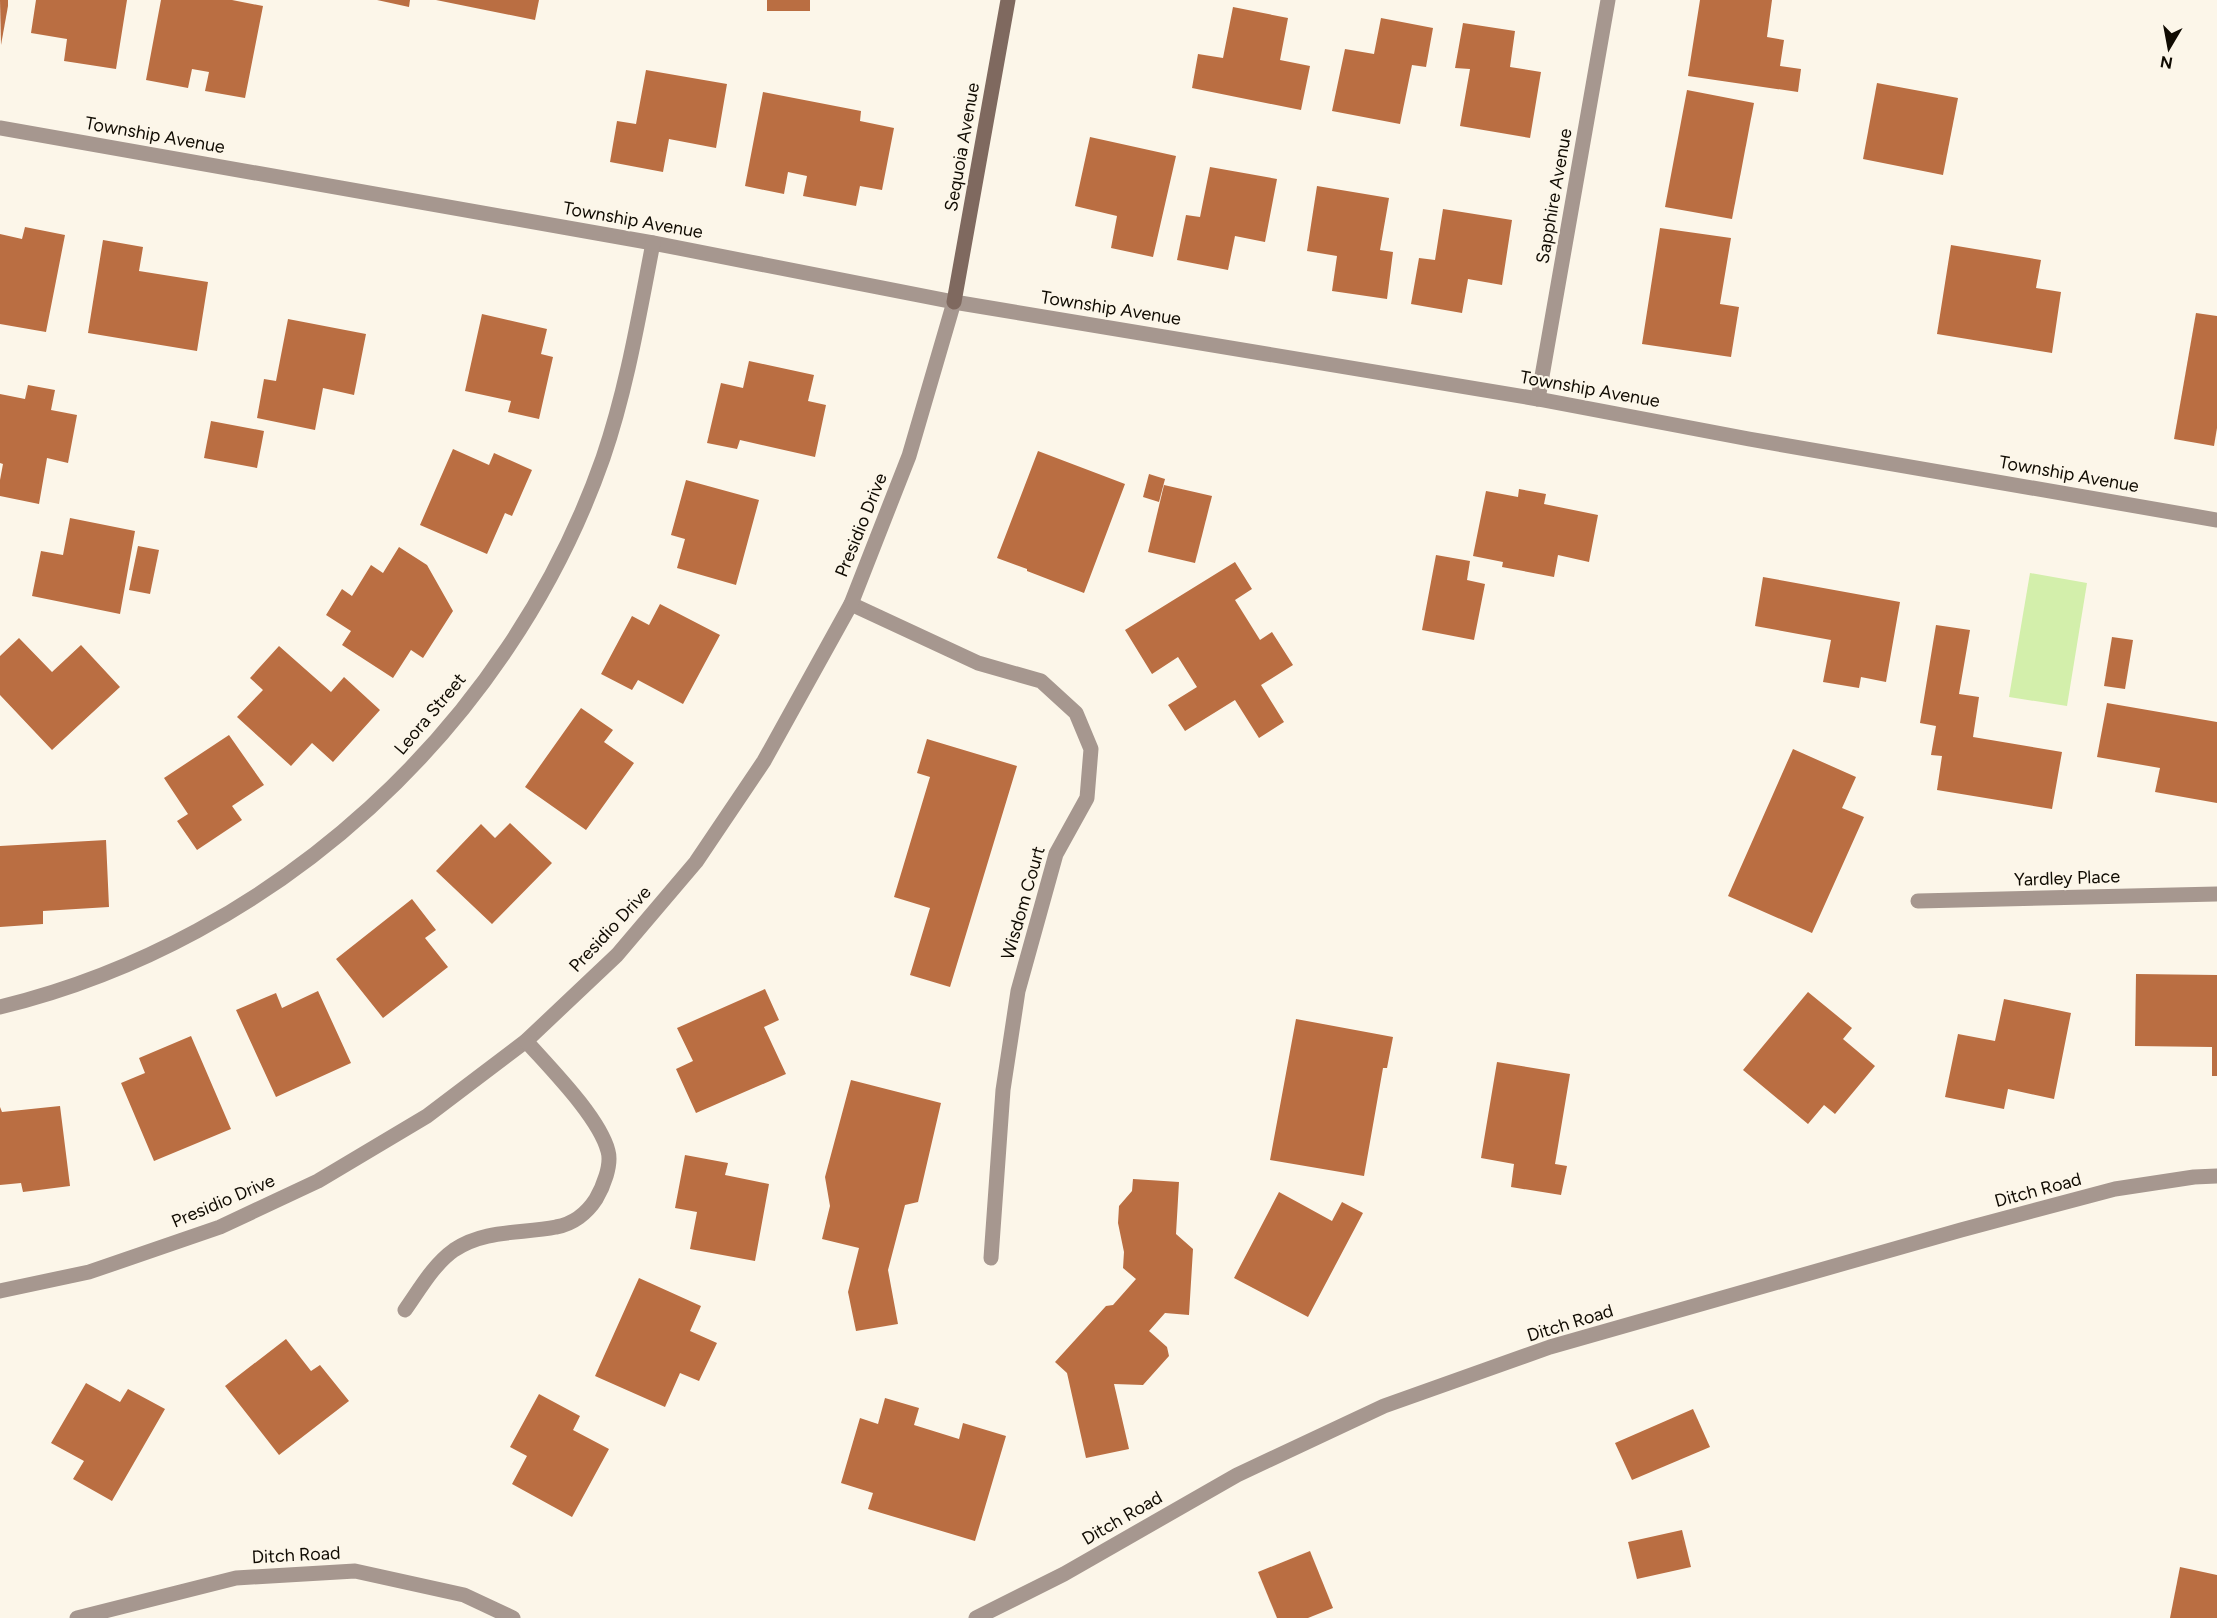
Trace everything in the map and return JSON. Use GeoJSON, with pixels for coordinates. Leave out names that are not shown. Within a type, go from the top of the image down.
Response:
{"type":"FeatureCollection","features":[{"type":"Feature","properties":{"kind":"street","name":"Sequoia Avenue"},"geometry":{"type":"LineString","coordinates":[[954,302],[1008,0]]}},
{"type":"Feature","properties":{"kind":"street","name":"Sapphire Avenue"},"geometry":{"type":"LineString","coordinates":[[1538,399],[1608,0]]}},
{"type":"Feature","properties":{"kind":"street","name":"Township Avenue"},"geometry":{"type":"LineString","coordinates":[[0,128],[653,243],[954,302],[1538,399],[1749,439],[2217,520]]}},
{"type":"Feature","properties":{"kind":"street","name":"Leora Street"},"geometry":{"type":"LineString","coordinates":[[0,1007],[37,998],[122,968],[185,938],[268,889],[361,818],[444,734],[509,648],[565,549],[603,458],[623,390],[653,243]]}},
{"type":"Feature","properties":{"kind":"street","name":"Presidio Drive"},"geometry":{"type":"LineString","coordinates":[[0,1291],[89,1272],[209,1230],[318,1181],[427,1116],[526,1041],[617,955],[696,862],[764,761],[850,604],[909,456],[954,302]]}},
{"type":"Feature","properties":{"kind":"street","name":"Wisdom Court"},"geometry":{"type":"LineString","coordinates":[[850,604],[978,663],[1041,681],[1076,713],[1090,749],[1087,798],[1056,854],[1018,991],[1003,1090],[991,1258]]}},
{"type":"Feature","properties":{"kind":"street","name":"Yardley Place"},"geometry":{"type":"LineString","coordinates":[[1918,901],[2217,894]]}},
{"type":"Feature","properties":{"kind":"street"},"geometry":{"type":"LineString","coordinates":[[405,1310],[436,1265],[455,1250],[474,1240],[507,1232],[558,1227],[577,1219],[590,1208],[601,1191],[609,1153],[597,1125],[526,1041]]}},
{"type":"Feature","properties":{"kind":"street","name":"Ditch Road"},"geometry":{"type":"LineString","coordinates":[[975,1618],[1064,1574],[1237,1475],[1384,1406],[1406,1398],[1550,1347],[1961,1230],[2115,1189],[2217,1176]]}},
{"type":"Feature","properties":{"kind":"street","name":"Ditch Road"},"geometry":{"type":"LineString","coordinates":[[77,1618],[236,1578],[355,1571],[464,1595],[513,1618]]}},
{"type":"Feature","properties":{"kind":"green space"},"geometry":{"type":"Polygon","coordinates":[[[2030,573],[2087,583],[2067,706],[2009,697],[2030,573]]]}},
{"type":"Feature","properties":{"kind":"building"},"geometry":{"type":"Polygon","coordinates":[[[0,0],[8,0],[1,45],[0,0]]]}},
{"type":"Feature","properties":{"kind":"building"},"geometry":{"type":"Polygon","coordinates":[[[36,0],[127,0],[116,69],[64,61],[67,39],[31,33],[36,0]]]}},
{"type":"Feature","properties":{"kind":"building"},"geometry":{"type":"Polygon","coordinates":[[[161,0],[232,0],[263,6],[245,98],[205,91],[209,72],[192,69],[188,88],[146,80],[161,0]]]}},
{"type":"Feature","properties":{"kind":"building"},"geometry":{"type":"Polygon","coordinates":[[[377,0],[410,0],[409,7],[377,0]]]}},
{"type":"Feature","properties":{"kind":"building"},"geometry":{"type":"Polygon","coordinates":[[[436,0],[539,0],[535,20],[436,0]]]}},
{"type":"Feature","properties":{"kind":"building"},"geometry":{"type":"Polygon","coordinates":[[[767,0],[810,0],[810,11],[767,11],[767,0]]]}},
{"type":"Feature","properties":{"kind":"building"},"geometry":{"type":"Polygon","coordinates":[[[1700,0],[1772,0],[1767,37],[1784,40],[1780,66],[1801,69],[1798,92],[1688,76],[1700,0]]]}},
{"type":"Feature","properties":{"kind":"building"},"geometry":{"type":"Polygon","coordinates":[[[1233,7],[1288,18],[1280,60],[1310,66],[1301,110],[1192,88],[1198,54],[1223,58],[1233,7]]]}},
{"type":"Feature","properties":{"kind":"building"},"geometry":{"type":"Polygon","coordinates":[[[1381,18],[1433,28],[1426,67],[1412,65],[1400,124],[1332,111],[1345,49],[1374,54],[1381,18]]]}},
{"type":"Feature","properties":{"kind":"building"},"geometry":{"type":"Polygon","coordinates":[[[1463,23],[1515,31],[1510,67],[1541,72],[1530,138],[1460,126],[1470,69],[1455,68],[1463,23]]]}},
{"type":"Feature","properties":{"kind":"building"},"geometry":{"type":"Polygon","coordinates":[[[646,70],[727,84],[716,148],[669,139],[663,172],[610,162],[617,121],[636,124],[646,70]]]}},
{"type":"Feature","properties":{"kind":"building"},"geometry":{"type":"Polygon","coordinates":[[[1877,83],[1958,98],[1943,175],[1863,159],[1877,83]]]}},
{"type":"Feature","properties":{"kind":"building"},"geometry":{"type":"Polygon","coordinates":[[[1687,90],[1754,103],[1732,219],[1665,207],[1687,90]]]}},
{"type":"Feature","properties":{"kind":"building"},"geometry":{"type":"Polygon","coordinates":[[[763,92],[861,111],[860,121],[894,128],[882,190],[860,186],[856,206],[803,196],[807,176],[788,172],[784,194],[745,186],[763,92]]]}},
{"type":"Feature","properties":{"kind":"building"},"geometry":{"type":"Polygon","coordinates":[[[1090,137],[1176,156],[1153,257],[1111,248],[1117,216],[1075,206],[1090,137]]]}},
{"type":"Feature","properties":{"kind":"building"},"geometry":{"type":"Polygon","coordinates":[[[1210,167],[1277,179],[1265,242],[1235,236],[1228,270],[1177,260],[1186,215],[1200,217],[1210,167]]]}},
{"type":"Feature","properties":{"kind":"building"},"geometry":{"type":"Polygon","coordinates":[[[1317,186],[1389,198],[1380,250],[1393,252],[1387,299],[1332,291],[1337,256],[1307,251],[1317,186]]]}},
{"type":"Feature","properties":{"kind":"building"},"geometry":{"type":"Polygon","coordinates":[[[1443,209],[1512,220],[1502,285],[1468,279],[1462,313],[1411,304],[1419,258],[1435,260],[1443,209]]]}},
{"type":"Feature","properties":{"kind":"building"},"geometry":{"type":"Polygon","coordinates":[[[25,227],[65,235],[46,332],[0,324],[0,234],[22,239],[25,227]]]}},
{"type":"Feature","properties":{"kind":"building"},"geometry":{"type":"Polygon","coordinates":[[[1660,228],[1731,238],[1720,304],[1739,307],[1731,357],[1642,344],[1660,228]]]}},
{"type":"Feature","properties":{"kind":"building"},"geometry":{"type":"Polygon","coordinates":[[[103,240],[143,247],[139,271],[208,282],[197,351],[88,333],[103,240]]]}},
{"type":"Feature","properties":{"kind":"building"},"geometry":{"type":"Polygon","coordinates":[[[1951,245],[2041,260],[2036,288],[2061,292],[2052,353],[1937,334],[1951,245]]]}},
{"type":"Feature","properties":{"kind":"building"},"geometry":{"type":"Polygon","coordinates":[[[2196,313],[2217,316],[2217,428],[2214,446],[2174,439],[2196,313]]]}},
{"type":"Feature","properties":{"kind":"building"},"geometry":{"type":"Polygon","coordinates":[[[482,314],[547,329],[541,354],[553,357],[539,419],[508,412],[511,401],[465,391],[482,314]]]}},
{"type":"Feature","properties":{"kind":"building"},"geometry":{"type":"Polygon","coordinates":[[[288,319],[366,334],[354,395],[323,388],[315,430],[257,418],[264,379],[276,381],[288,319]]]}},
{"type":"Feature","properties":{"kind":"building"},"geometry":{"type":"Polygon","coordinates":[[[749,361],[814,375],[808,401],[826,405],[815,457],[740,440],[737,449],[707,443],[721,383],[743,388],[749,361]]]}},
{"type":"Feature","properties":{"kind":"building"},"geometry":{"type":"Polygon","coordinates":[[[28,385],[55,390],[51,410],[77,415],[68,463],[47,458],[39,504],[0,496],[3,464],[0,463],[0,394],[25,399],[28,385]]]}},
{"type":"Feature","properties":{"kind":"building"},"geometry":{"type":"Polygon","coordinates":[[[211,421],[264,431],[257,468],[204,458],[211,421]]]}},
{"type":"Feature","properties":{"kind":"building"},"geometry":{"type":"Polygon","coordinates":[[[453,449],[489,465],[494,453],[532,470],[512,516],[505,513],[487,554],[420,525],[453,449]]]}},
{"type":"Feature","properties":{"kind":"building"},"geometry":{"type":"Polygon","coordinates":[[[1038,451],[1125,484],[1084,593],[997,558],[1038,451]]]}},
{"type":"Feature","properties":{"kind":"building"},"geometry":{"type":"Polygon","coordinates":[[[1149,474],[1165,479],[1159,502],[1143,497],[1149,474]]]}},
{"type":"Feature","properties":{"kind":"building"},"geometry":{"type":"Polygon","coordinates":[[[686,480],[759,500],[736,585],[677,568],[685,539],[671,535],[686,480]]]}},
{"type":"Feature","properties":{"kind":"building"},"geometry":{"type":"Polygon","coordinates":[[[1164,485],[1212,496],[1195,563],[1148,552],[1164,485]]]}},
{"type":"Feature","properties":{"kind":"building"},"geometry":{"type":"Polygon","coordinates":[[[1519,489],[1546,494],[1544,504],[1598,515],[1589,562],[1558,555],[1554,577],[1502,567],[1503,562],[1473,556],[1486,491],[1518,497],[1519,489]]]}},
{"type":"Feature","properties":{"kind":"building"},"geometry":{"type":"Polygon","coordinates":[[[70,518],[135,531],[120,614],[32,596],[41,551],[63,555],[70,518]]]}},
{"type":"Feature","properties":{"kind":"building"},"geometry":{"type":"Polygon","coordinates":[[[138,546],[159,550],[150,594],[129,590],[138,546]]]}},
{"type":"Feature","properties":{"kind":"building"},"geometry":{"type":"Polygon","coordinates":[[[399,547],[427,565],[453,611],[423,658],[411,650],[393,678],[342,645],[351,631],[326,615],[342,589],[352,596],[371,565],[383,573],[399,547]]]}},
{"type":"Feature","properties":{"kind":"building"},"geometry":{"type":"Polygon","coordinates":[[[1436,555],[1470,561],[1467,580],[1485,584],[1474,640],[1422,630],[1436,555]]]}},
{"type":"Feature","properties":{"kind":"building"},"geometry":{"type":"Polygon","coordinates":[[[1235,562],[1252,589],[1235,600],[1260,640],[1272,632],[1293,665],[1261,685],[1284,722],[1259,738],[1235,700],[1185,731],[1168,705],[1197,687],[1178,657],[1152,674],[1125,630],[1235,562]]]}},
{"type":"Feature","properties":{"kind":"building"},"geometry":{"type":"Polygon","coordinates":[[[1763,577],[1900,602],[1886,682],[1861,677],[1859,688],[1823,682],[1831,640],[1755,626],[1763,577]]]}},
{"type":"Feature","properties":{"kind":"building"},"geometry":{"type":"Polygon","coordinates":[[[660,604],[720,635],[683,704],[638,680],[632,690],[601,674],[632,616],[649,625],[660,604]]]}},
{"type":"Feature","properties":{"kind":"building"},"geometry":{"type":"Polygon","coordinates":[[[1936,625],[1970,630],[1959,694],[1979,697],[1973,737],[2062,752],[2052,809],[1937,790],[1942,756],[1931,755],[1936,726],[1920,723],[1936,625]]]}},
{"type":"Feature","properties":{"kind":"building"},"geometry":{"type":"Polygon","coordinates":[[[2112,637],[2133,640],[2125,689],[2104,686],[2112,637]]]}},
{"type":"Feature","properties":{"kind":"building"},"geometry":{"type":"Polygon","coordinates":[[[19,638],[52,672],[81,645],[120,687],[52,750],[0,695],[0,656],[19,638]]]}},
{"type":"Feature","properties":{"kind":"building"},"geometry":{"type":"Polygon","coordinates":[[[279,646],[331,692],[344,677],[380,710],[333,762],[312,743],[291,766],[237,717],[263,690],[250,678],[279,646]]]}},
{"type":"Feature","properties":{"kind":"building"},"geometry":{"type":"Polygon","coordinates":[[[2107,703],[2217,722],[2217,803],[2155,792],[2160,768],[2097,757],[2107,703]]]}},
{"type":"Feature","properties":{"kind":"building"},"geometry":{"type":"Polygon","coordinates":[[[581,708],[613,730],[604,742],[634,763],[586,830],[525,787],[581,708]]]}},
{"type":"Feature","properties":{"kind":"building"},"geometry":{"type":"Polygon","coordinates":[[[229,735],[264,785],[232,806],[242,820],[197,850],[177,821],[188,814],[164,778],[229,735]]]}},
{"type":"Feature","properties":{"kind":"building"},"geometry":{"type":"Polygon","coordinates":[[[927,739],[1017,766],[950,987],[910,975],[930,908],[894,897],[930,777],[917,773],[927,739]]]}},
{"type":"Feature","properties":{"kind":"building"},"geometry":{"type":"Polygon","coordinates":[[[1793,749],[1856,777],[1842,808],[1864,817],[1812,933],[1728,896],[1793,749]]]}},
{"type":"Feature","properties":{"kind":"building"},"geometry":{"type":"Polygon","coordinates":[[[510,823],[552,863],[492,924],[436,871],[481,824],[495,838],[510,823]]]}},
{"type":"Feature","properties":{"kind":"building"},"geometry":{"type":"Polygon","coordinates":[[[106,840],[109,907],[43,911],[43,924],[0,927],[0,846],[106,840]]]}},
{"type":"Feature","properties":{"kind":"building"},"geometry":{"type":"Polygon","coordinates":[[[412,899],[436,930],[425,938],[448,967],[383,1018],[336,959],[412,899]]]}},
{"type":"Feature","properties":{"kind":"building"},"geometry":{"type":"Polygon","coordinates":[[[2136,974],[2217,975],[2217,1076],[2212,1076],[2212,1047],[2135,1046],[2136,974]]]}},
{"type":"Feature","properties":{"kind":"building"},"geometry":{"type":"Polygon","coordinates":[[[765,989],[779,1020],[764,1027],[786,1074],[696,1113],[676,1069],[693,1061],[677,1028],[765,989]]]}},
{"type":"Feature","properties":{"kind":"building"},"geometry":{"type":"Polygon","coordinates":[[[318,991],[351,1063],[276,1097],[236,1010],[276,993],[282,1008],[318,991]]]}},
{"type":"Feature","properties":{"kind":"building"},"geometry":{"type":"Polygon","coordinates":[[[1808,992],[1852,1028],[1843,1039],[1875,1066],[1835,1114],[1824,1105],[1808,1124],[1743,1070],[1808,992]]]}},
{"type":"Feature","properties":{"kind":"building"},"geometry":{"type":"Polygon","coordinates":[[[2004,999],[2071,1013],[2054,1099],[2008,1089],[2004,1109],[1945,1097],[1958,1034],[1995,1041],[2004,999]]]}},
{"type":"Feature","properties":{"kind":"building"},"geometry":{"type":"Polygon","coordinates":[[[1296,1019],[1393,1037],[1387,1068],[1383,1068],[1364,1176],[1270,1160],[1296,1019]]]}},
{"type":"Feature","properties":{"kind":"building"},"geometry":{"type":"Polygon","coordinates":[[[191,1036],[231,1129],[154,1161],[121,1083],[145,1073],[139,1058],[191,1036]]]}},
{"type":"Feature","properties":{"kind":"building"},"geometry":{"type":"Polygon","coordinates":[[[1497,1062],[1570,1074],[1555,1164],[1567,1166],[1561,1195],[1511,1187],[1514,1164],[1481,1158],[1497,1062]]]}},
{"type":"Feature","properties":{"kind":"building"},"geometry":{"type":"Polygon","coordinates":[[[851,1080],[941,1103],[918,1202],[905,1205],[888,1270],[898,1324],[856,1331],[848,1292],[859,1248],[822,1239],[830,1206],[825,1177],[851,1080]]]}},
{"type":"Feature","properties":{"kind":"building"},"geometry":{"type":"Polygon","coordinates":[[[60,1106],[70,1186],[23,1192],[21,1183],[0,1185],[0,1107],[2,1112],[60,1106]]]}},
{"type":"Feature","properties":{"kind":"building"},"geometry":{"type":"Polygon","coordinates":[[[685,1155],[728,1163],[725,1175],[769,1184],[755,1261],[690,1249],[697,1212],[675,1208],[685,1155]]]}},
{"type":"Feature","properties":{"kind":"building"},"geometry":{"type":"Polygon","coordinates":[[[1133,1179],[1179,1182],[1176,1234],[1193,1249],[1189,1315],[1165,1313],[1149,1331],[1167,1347],[1169,1356],[1143,1385],[1114,1384],[1129,1449],[1086,1458],[1067,1373],[1055,1362],[1106,1306],[1113,1305],[1136,1279],[1123,1268],[1124,1252],[1118,1223],[1119,1206],[1132,1191],[1133,1179]]]}},
{"type":"Feature","properties":{"kind":"building"},"geometry":{"type":"Polygon","coordinates":[[[1279,1192],[1332,1221],[1342,1202],[1363,1213],[1308,1317],[1234,1278],[1279,1192]]]}},
{"type":"Feature","properties":{"kind":"building"},"geometry":{"type":"Polygon","coordinates":[[[639,1278],[701,1306],[690,1331],[717,1343],[699,1381],[680,1373],[665,1407],[595,1376],[639,1278]]]}},
{"type":"Feature","properties":{"kind":"building"},"geometry":{"type":"Polygon","coordinates":[[[286,1339],[311,1371],[320,1365],[349,1401],[279,1455],[225,1386],[286,1339]]]}},
{"type":"Feature","properties":{"kind":"building"},"geometry":{"type":"Polygon","coordinates":[[[86,1383],[120,1402],[128,1389],[165,1409],[112,1501],[73,1479],[84,1461],[51,1443],[86,1383]]]}},
{"type":"Feature","properties":{"kind":"building"},"geometry":{"type":"Polygon","coordinates":[[[539,1394],[580,1416],[573,1430],[609,1449],[572,1517],[512,1484],[527,1456],[510,1447],[539,1394]]]}},
{"type":"Feature","properties":{"kind":"building"},"geometry":{"type":"Polygon","coordinates":[[[885,1398],[919,1408],[914,1425],[959,1439],[963,1423],[1006,1436],[975,1541],[868,1509],[873,1493],[841,1483],[860,1418],[878,1424],[885,1398]]]}},
{"type":"Feature","properties":{"kind":"building"},"geometry":{"type":"Polygon","coordinates":[[[1693,1409],[1710,1447],[1632,1480],[1615,1443],[1693,1409]]]}},
{"type":"Feature","properties":{"kind":"building"},"geometry":{"type":"Polygon","coordinates":[[[1682,1530],[1691,1567],[1637,1579],[1628,1542],[1682,1530]]]}},
{"type":"Feature","properties":{"kind":"building"},"geometry":{"type":"Polygon","coordinates":[[[1310,1551],[1333,1608],[1308,1618],[1277,1618],[1258,1572],[1310,1551]]]}},
{"type":"Feature","properties":{"kind":"building"},"geometry":{"type":"Polygon","coordinates":[[[2180,1567],[2217,1575],[2217,1618],[2170,1618],[2180,1567]]]}}]}
